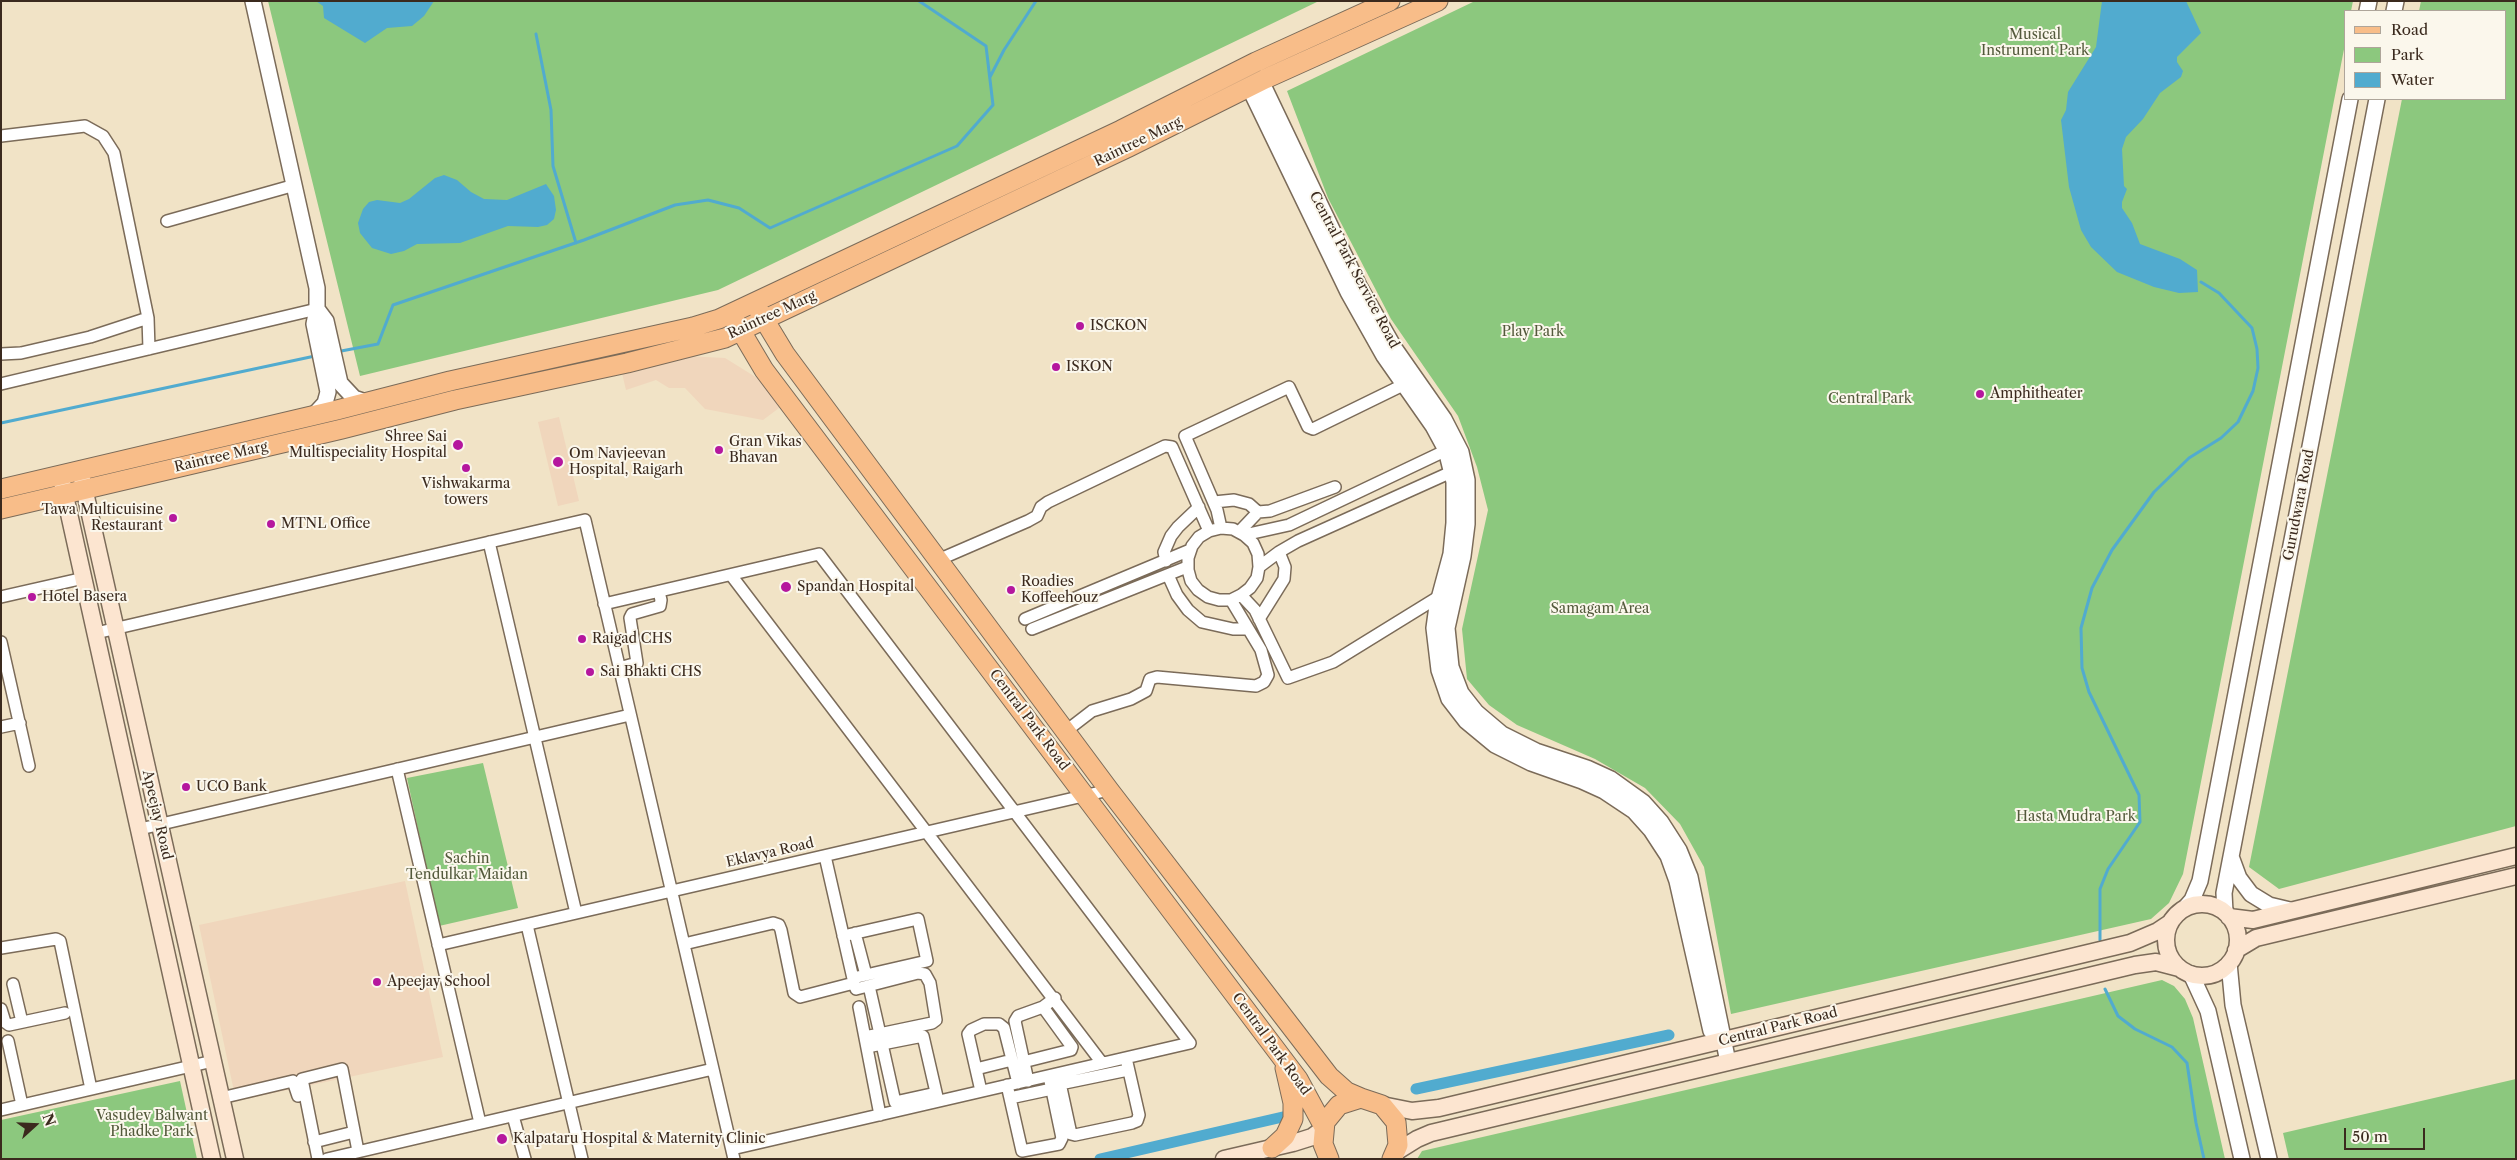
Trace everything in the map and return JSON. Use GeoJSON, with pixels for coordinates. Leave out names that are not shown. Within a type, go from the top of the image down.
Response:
{"type":"FeatureCollection","features":[{"type":"Feature","properties":{"kind":"main road","name":"Raintree Marg"},"geometry":{"type":"LineString","coordinates":[[1,489],[313,416],[450,381],[693,327],[732,314],[1121,130],[1256,62],[1390,1]]}},
{"type":"Feature","properties":{"kind":"main road","name":"Raintree Marg"},"geometry":{"type":"LineString","coordinates":[[1,510],[342,429],[455,400],[698,346],[740,332],[1112,156],[1255,84],[1438,1]]}},
{"type":"Feature","properties":{"kind":"main road","name":"Central Park Road"},"geometry":{"type":"LineString","coordinates":[[755,303],[785,354],[1109,790],[1329,1076],[1347,1092],[1382,1105],[1412,1111],[1439,1108],[2130,943],[2158,931],[2170,923]]}},
{"type":"Feature","properties":{"kind":"main road","name":"Central Park Road"},"geometry":{"type":"LineString","coordinates":[[732,314],[740,332],[764,370],[1306,1090],[1324,1128],[1323,1144],[1330,1159]]}},
{"type":"Feature","properties":{"kind":"main road","name":"Apeejay Road"},"geometry":{"type":"LineString","coordinates":[[80,470],[235,1159]]}},
{"type":"Feature","properties":{"kind":"main road","name":"Apeejay Road"},"geometry":{"type":"LineString","coordinates":[[61,474],[212,1159]]}},
{"type":"Feature","properties":{"kind":"main road"},"geometry":{"type":"LineString","coordinates":[[2516,856],[2253,920],[2227,915],[2205,904],[2185,908],[2170,923],[2166,936],[2168,950],[2185,971],[2212,974],[2256,938],[2516,876]]}},
{"type":"Feature","properties":{"kind":"main road"},"geometry":{"type":"LineString","coordinates":[[2227,915],[2238,936],[2233,957]]}},
{"type":"Feature","properties":{"kind":"main road","name":"Central Park Road"},"geometry":{"type":"LineString","coordinates":[[1393,1157],[1417,1139],[1431,1133],[2135,965],[2156,962],[2185,971]]}},
{"type":"Feature","properties":{"kind":"main road"},"geometry":{"type":"LineString","coordinates":[[1272,1148],[1285,1136],[1293,1119],[1291,1090],[1280,1054]]}},
{"type":"Feature","properties":{"kind":"main road"},"geometry":{"type":"LineString","coordinates":[[1224,1159],[1302,1140],[1324,1128],[1329,1115],[1340,1105],[1361,1098]]}},
{"type":"Feature","properties":{"kind":"main road"},"geometry":{"type":"LineString","coordinates":[[1382,1105],[1396,1122],[1399,1137],[1393,1157]]}},
{"type":"Feature","properties":{"kind":"street"},"geometry":{"type":"LineString","coordinates":[[253,1],[314,266],[317,288],[317,309],[314,324],[325,344],[330,366],[327,398],[322,408],[313,416]]}},
{"type":"Feature","properties":{"kind":"street","name":"Central Park Service Road"},"geometry":{"type":"LineString","coordinates":[[1255,84],[1348,292],[1403,385],[1433,426],[1452,447]]}},
{"type":"Feature","properties":{"kind":"street","name":"Central Park Service Road"},"geometry":{"type":"LineString","coordinates":[[1255,84],[1359,286],[1395,349],[1444,419],[1468,494],[1466,539],[1447,628],[1451,667],[1461,693],[1476,712],[1502,734],[1536,751],[1587,768],[1610,779],[1643,802],[1661,822],[1680,850],[1690,877],[1719,1041]]}},
{"type":"Feature","properties":{"kind":"street","name":"Gurudwara Road"},"geometry":{"type":"LineString","coordinates":[[2185,908],[2192,900],[2200,881],[2350,100]]}},
{"type":"Feature","properties":{"kind":"street","name":"Gurudwara Road"},"geometry":{"type":"LineString","coordinates":[[2227,915],[2224,893],[2377,100]]}},
{"type":"Feature","properties":{"kind":"street"},"geometry":{"type":"LineString","coordinates":[[1,136],[85,126],[103,136],[114,153],[148,318],[149,349]]}},
{"type":"Feature","properties":{"kind":"street"},"geometry":{"type":"LineString","coordinates":[[167,221],[295,185]]}},
{"type":"Feature","properties":{"kind":"street"},"geometry":{"type":"LineString","coordinates":[[1,384],[317,309]]}},
{"type":"Feature","properties":{"kind":"street"},"geometry":{"type":"LineString","coordinates":[[1,354],[21,353],[90,337],[148,318]]}},
{"type":"Feature","properties":{"kind":"street"},"geometry":{"type":"LineString","coordinates":[[330,366],[344,389],[354,398],[366,402]]}},
{"type":"Feature","properties":{"kind":"street"},"geometry":{"type":"LineString","coordinates":[[1221,528],[1214,502],[1185,436],[1289,387],[1308,428],[1313,429],[1403,385]]}},
{"type":"Feature","properties":{"kind":"street"},"geometry":{"type":"LineString","coordinates":[[938,560],[1028,521],[1036,516],[1041,507],[1048,502],[1165,446],[1172,447],[1210,530]]}},
{"type":"Feature","properties":{"kind":"street"},"geometry":{"type":"LineString","coordinates":[[1242,534],[1255,549],[1259,566],[1254,583],[1236,597],[1219,600],[1208,597],[1198,590],[1191,581],[1188,567],[1190,550],[1199,537],[1210,530],[1221,528],[1242,534],[1289,525],[1452,447]]}},
{"type":"Feature","properties":{"kind":"street"},"geometry":{"type":"LineString","coordinates":[[1259,566],[1298,541],[1459,469]]}},
{"type":"Feature","properties":{"kind":"street","name":"Central Park Service Road"},"geometry":{"type":"LineString","coordinates":[[1459,469],[1455,494],[1453,538],[1434,628],[1436,655],[1449,699],[1462,716],[1480,733],[1508,752],[1537,766],[1588,783],[1615,797],[1641,818],[1660,843],[1677,881],[1719,1041]]}},
{"type":"Feature","properties":{"kind":"street"},"geometry":{"type":"LineString","coordinates":[[1214,502],[1234,500],[1249,504],[1258,512],[1270,511],[1335,487]]}},
{"type":"Feature","properties":{"kind":"street"},"geometry":{"type":"LineString","coordinates":[[1166,560],[1164,552],[1171,536],[1199,507]]}},
{"type":"Feature","properties":{"kind":"street"},"geometry":{"type":"LineString","coordinates":[[1242,534],[1258,512]]}},
{"type":"Feature","properties":{"kind":"street"},"geometry":{"type":"LineString","coordinates":[[96,633],[585,520],[733,1154],[880,1115],[937,1097]]}},
{"type":"Feature","properties":{"kind":"street"},"geometry":{"type":"LineString","coordinates":[[489,542],[576,913]]}},
{"type":"Feature","properties":{"kind":"street"},"geometry":{"type":"LineString","coordinates":[[1025,620],[1190,550]]}},
{"type":"Feature","properties":{"kind":"street"},"geometry":{"type":"LineString","coordinates":[[1259,619],[1284,579],[1285,567],[1279,552]]}},
{"type":"Feature","properties":{"kind":"street"},"geometry":{"type":"LineString","coordinates":[[604,604],[819,554],[1190,1043],[1127,1064],[1054,1080],[1018,1083],[981,1092],[895,1102],[856,933]]}},
{"type":"Feature","properties":{"kind":"street"},"geometry":{"type":"LineString","coordinates":[[1032,629],[1188,567]]}},
{"type":"Feature","properties":{"kind":"street"},"geometry":{"type":"LineString","coordinates":[[731,575],[1055,998],[1102,1063]]}},
{"type":"Feature","properties":{"kind":"street"},"geometry":{"type":"LineString","coordinates":[[1168,575],[1177,595],[1188,610],[1202,622],[1247,630]]}},
{"type":"Feature","properties":{"kind":"street"},"geometry":{"type":"LineString","coordinates":[[1,596],[84,578]]}},
{"type":"Feature","properties":{"kind":"street"},"geometry":{"type":"LineString","coordinates":[[619,668],[637,663],[630,618],[632,614],[660,606],[659,592]]}},
{"type":"Feature","properties":{"kind":"street"},"geometry":{"type":"LineString","coordinates":[[1236,597],[1259,619],[1288,678],[1333,662],[1440,596]]}},
{"type":"Feature","properties":{"kind":"street"},"geometry":{"type":"LineString","coordinates":[[1066,731],[1092,711],[1131,699],[1146,691],[1150,679],[1157,677],[1256,686],[1264,682],[1268,675],[1260,650],[1247,630],[1236,597]]}},
{"type":"Feature","properties":{"kind":"street"},"geometry":{"type":"LineString","coordinates":[[1,642],[29,766]]}},
{"type":"Feature","properties":{"kind":"street"},"geometry":{"type":"LineString","coordinates":[[140,829],[630,715]]}},
{"type":"Feature","properties":{"kind":"street"},"geometry":{"type":"LineString","coordinates":[[1,727],[20,723]]}},
{"type":"Feature","properties":{"kind":"street"},"geometry":{"type":"LineString","coordinates":[[397,769],[480,1123]]}},
{"type":"Feature","properties":{"kind":"street","name":"Eklavya Road"},"geometry":{"type":"LineString","coordinates":[[438,945],[1109,790]]}},
{"type":"Feature","properties":{"kind":"street"},"geometry":{"type":"LineString","coordinates":[[2231,855],[2238,878],[2251,894],[2268,905],[2290,910]]}},
{"type":"Feature","properties":{"kind":"street"},"geometry":{"type":"LineString","coordinates":[[824,856],[856,991],[880,1115]]}},
{"type":"Feature","properties":{"kind":"street"},"geometry":{"type":"LineString","coordinates":[[2481,864],[2488,883]]}},
{"type":"Feature","properties":{"kind":"street"},"geometry":{"type":"LineString","coordinates":[[684,944],[773,923],[779,925],[794,993],[800,997],[856,991],[868,981],[927,961],[918,919],[843,936]]}},
{"type":"Feature","properties":{"kind":"street"},"geometry":{"type":"LineString","coordinates":[[527,925],[582,1159]]}},
{"type":"Feature","properties":{"kind":"street"},"geometry":{"type":"LineString","coordinates":[[1,948],[56,939],[60,941],[91,1089]]}},
{"type":"Feature","properties":{"kind":"street"},"geometry":{"type":"LineString","coordinates":[[2233,957],[2234,1005],[2269,1159]]}},
{"type":"Feature","properties":{"kind":"street"},"geometry":{"type":"LineString","coordinates":[[2185,971],[2208,1011],[2242,1159]]}},
{"type":"Feature","properties":{"kind":"street"},"geometry":{"type":"LineString","coordinates":[[866,1042],[932,1023],[936,1020],[930,983],[925,974],[918,973],[868,981]]}},
{"type":"Feature","properties":{"kind":"street"},"geometry":{"type":"LineString","coordinates":[[13,984],[22,1022]]}},
{"type":"Feature","properties":{"kind":"street"},"geometry":{"type":"LineString","coordinates":[[1054,1080],[1062,1138],[1059,1144],[1022,1151],[1010,1098],[1018,1083],[1015,1021],[1018,1016],[1043,1007],[1055,998]]}},
{"type":"Feature","properties":{"kind":"street"},"geometry":{"type":"LineString","coordinates":[[976,1069],[1071,1050],[1072,1047],[1043,1007]]}},
{"type":"Feature","properties":{"kind":"street"},"geometry":{"type":"LineString","coordinates":[[1,1009],[5,1022],[9,1025],[65,1013]]}},
{"type":"Feature","properties":{"kind":"street"},"geometry":{"type":"LineString","coordinates":[[981,1092],[968,1034],[972,1030],[984,1024],[999,1024],[1004,1028],[1017,1061]]}},
{"type":"Feature","properties":{"kind":"street"},"geometry":{"type":"LineString","coordinates":[[881,1039],[923,1036],[937,1097]]}},
{"type":"Feature","properties":{"kind":"street"},"geometry":{"type":"LineString","coordinates":[[8,1040],[22,1105]]}},
{"type":"Feature","properties":{"kind":"street"},"geometry":{"type":"LineString","coordinates":[[1719,1041],[1723,1064]]}},
{"type":"Feature","properties":{"kind":"street"},"geometry":{"type":"LineString","coordinates":[[1,1110],[213,1062]]}},
{"type":"Feature","properties":{"kind":"street"},"geometry":{"type":"LineString","coordinates":[[1010,1098],[1102,1063],[1127,1064]]}},
{"type":"Feature","properties":{"kind":"street"},"geometry":{"type":"LineString","coordinates":[[1054,1080],[1070,1131],[1075,1135],[1137,1121],[1139,1115],[1127,1064]]}},
{"type":"Feature","properties":{"kind":"street"},"geometry":{"type":"LineString","coordinates":[[318,1159],[303,1078],[342,1069],[358,1152]]}},
{"type":"Feature","properties":{"kind":"street"},"geometry":{"type":"LineString","coordinates":[[327,1159],[713,1069]]}},
{"type":"Feature","properties":{"kind":"street"},"geometry":{"type":"LineString","coordinates":[[221,1098],[294,1081],[311,1159]]}},
{"type":"Feature","properties":{"kind":"street"},"geometry":{"type":"LineString","coordinates":[[513,1116],[525,1159]]}},
{"type":"Feature","properties":{"kind":"street"},"geometry":{"type":"LineString","coordinates":[[314,1142],[354,1132]]}},
{"type":"Feature","properties":{"kind":"shaded area"},"geometry":{"type":"Polygon","coordinates":[[[685,356],[725,358],[754,376],[778,396],[779,408],[763,420],[705,409],[685,388],[669,388],[656,380],[626,390],[622,373],[643,370],[685,356]]]}},
{"type":"Feature","properties":{"kind":"shaded area","name":"Om Navjeevan Hospital, Raigarh"},"geometry":{"type":"Polygon","coordinates":[[[559,417],[579,501],[558,506],[538,422],[559,417]]]}},
{"type":"Feature","properties":{"kind":"shaded area"},"geometry":{"type":"Polygon","coordinates":[[[405,881],[443,1057],[236,1101],[199,925],[405,881]]]}},
{"type":"Feature","properties":{"kind":"green space"},"geometry":{"type":"Polygon","coordinates":[[[268,1],[1319,1],[718,290],[360,376],[268,1]]]}},
{"type":"Feature","properties":{"kind":"green space","name":"Central Park"},"geometry":{"type":"Polygon","coordinates":[[[1475,1],[2353,1],[2351,10],[2344,10],[2344,49],[2183,874],[2169,903],[2151,919],[1731,1014],[1704,867],[1680,824],[1645,788],[1595,759],[1517,725],[1489,705],[1467,679],[1462,629],[1488,510],[1477,467],[1458,416],[1391,319],[1328,198],[1287,91],[1475,1]]]}},
{"type":"Feature","properties":{"kind":"green space"},"geometry":{"type":"Polygon","coordinates":[[[2421,1],[2516,1],[2516,826],[2279,889],[2249,867],[2402,100],[2507,100],[2507,10],[2419,10],[2421,1]]]}},
{"type":"Feature","properties":{"kind":"green space","name":"Sachin Tendulkar Maidan"},"geometry":{"type":"Polygon","coordinates":[[[483,763],[518,908],[439,926],[407,778],[483,763]]]}},
{"type":"Feature","properties":{"kind":"green space"},"geometry":{"type":"Polygon","coordinates":[[[2162,980],[2174,986],[2185,999],[2193,1018],[2225,1159],[1417,1159],[1422,1151],[2162,980]]]}},
{"type":"Feature","properties":{"kind":"green space"},"geometry":{"type":"Polygon","coordinates":[[[2516,1079],[2516,1159],[2289,1159],[2283,1133],[2516,1079]]]}},
{"type":"Feature","properties":{"kind":"green space","name":"Vasudev Balwant Phadke Park"},"geometry":{"type":"Polygon","coordinates":[[[180,1081],[197,1159],[1,1159],[1,1120],[180,1081]]]}},
{"type":"Feature","properties":{"kind":"water"},"geometry":{"type":"Polygon","coordinates":[[[316,1],[434,1],[424,16],[412,26],[387,28],[365,43],[324,18],[323,6],[316,1]]]}},
{"type":"Feature","properties":{"kind":"water"},"geometry":{"type":"Polygon","coordinates":[[[2102,1],[2186,1],[2201,33],[2177,57],[2177,62],[2183,71],[2181,77],[2160,93],[2143,119],[2126,137],[2122,149],[2124,186],[2127,189],[2122,202],[2122,208],[2132,223],[2140,244],[2180,259],[2197,270],[2198,292],[2179,293],[2154,287],[2117,272],[2091,247],[2081,230],[2069,187],[2061,120],[2066,110],[2068,92],[2096,47],[2102,1]]]}},
{"type":"Feature","properties":{"kind":"water"},"geometry":{"type":"Polygon","coordinates":[[[444,175],[457,180],[471,192],[484,199],[507,200],[546,184],[554,196],[556,210],[554,219],[547,225],[538,227],[508,226],[460,243],[417,244],[404,251],[391,254],[372,248],[360,233],[358,223],[363,209],[369,202],[377,200],[400,203],[409,199],[435,178],[444,175]]]}},
{"type":"Feature","properties":{"kind":"waterway"},"geometry":{"type":"LineString","coordinates":[[336,352],[378,344],[393,305],[584,240],[675,205],[708,200],[739,208],[770,228],[957,146],[993,105],[986,46],[919,1]]}},
{"type":"Feature","properties":{"kind":"waterway"},"geometry":{"type":"LineString","coordinates":[[990,77],[1004,50],[1036,1]]}},
{"type":"Feature","properties":{"kind":"waterway"},"geometry":{"type":"LineString","coordinates":[[536,34],[551,110],[553,166],[576,243]]}},
{"type":"Feature","properties":{"kind":"waterway"},"geometry":{"type":"LineString","coordinates":[[2100,940],[2100,889],[2108,869],[2140,822],[2139,795],[2089,692],[2082,668],[2081,628],[2092,588],[2112,550],[2154,492],[2189,458],[2221,438],[2238,422],[2253,391],[2258,368],[2257,349],[2252,328],[2219,293],[2201,282]]}},
{"type":"Feature","properties":{"kind":"waterway"},"geometry":{"type":"LineString","coordinates":[[1,423],[315,356]]}},
{"type":"Feature","properties":{"kind":"waterway"},"geometry":{"type":"LineString","coordinates":[[2105,989],[2118,1016],[2135,1029],[2172,1047],[2187,1063],[2196,1123],[2204,1159]]}},
{"type":"Feature","properties":{"kind":"waterway"},"geometry":{"type":"LineString","coordinates":[[1416,1089],[1669,1035]]}},
{"type":"Feature","properties":{"kind":"waterway"},"geometry":{"type":"LineString","coordinates":[[1100,1159],[1287,1116]]}},
{"type":"Feature","properties":{"kind":"place","name":"ISCKON"},"geometry":{"type":"Point","coordinates":[1080,326]}},
{"type":"Feature","properties":{"kind":"place","name":"ISKON"},"geometry":{"type":"Point","coordinates":[1056,367]}},
{"type":"Feature","properties":{"kind":"place","name":"Amphitheater"},"geometry":{"type":"Point","coordinates":[1980,394]}},
{"type":"Feature","properties":{"kind":"place","name":"Shree Sai Multispeciality Hospital"},"geometry":{"type":"Point","coordinates":[458,445]}},
{"type":"Feature","properties":{"kind":"place","name":"Gran Vikas Bhavan"},"geometry":{"type":"Point","coordinates":[719,450]}},
{"type":"Feature","properties":{"kind":"place","name":"Om Navjeevan Hospital, Raigarh"},"geometry":{"type":"Point","coordinates":[558,462]}},
{"type":"Feature","properties":{"kind":"place","name":"Vishwakarma towers"},"geometry":{"type":"Point","coordinates":[466,468]}},
{"type":"Feature","properties":{"kind":"place","name":"Tawa Multicuisine Restaurant"},"geometry":{"type":"Point","coordinates":[173,518]}},
{"type":"Feature","properties":{"kind":"place","name":"MTNL Office"},"geometry":{"type":"Point","coordinates":[271,524]}},
{"type":"Feature","properties":{"kind":"place","name":"Spandan Hospital"},"geometry":{"type":"Point","coordinates":[786,587]}},
{"type":"Feature","properties":{"kind":"place","name":"Roadies Koffeehouz"},"geometry":{"type":"Point","coordinates":[1011,590]}},
{"type":"Feature","properties":{"kind":"place","name":"Hotel Basera"},"geometry":{"type":"Point","coordinates":[32,597]}},
{"type":"Feature","properties":{"kind":"place","name":"Raigad CHS"},"geometry":{"type":"Point","coordinates":[582,639]}},
{"type":"Feature","properties":{"kind":"place","name":"Sai Bhakti CHS"},"geometry":{"type":"Point","coordinates":[590,672]}},
{"type":"Feature","properties":{"kind":"place","name":"UCO Bank"},"geometry":{"type":"Point","coordinates":[186,787]}},
{"type":"Feature","properties":{"kind":"place","name":"Apeejay School"},"geometry":{"type":"Point","coordinates":[377,982]}},
{"type":"Feature","properties":{"kind":"place","name":"Kalpataru Hospital & Maternity Clinic"},"geometry":{"type":"Point","coordinates":[502,1139]}},
{"type":"Feature","properties":{"kind":"park label","name":"Musical Instrument Park"},"geometry":{"type":"Point","coordinates":[2035,43]}},
{"type":"Feature","properties":{"kind":"park label","name":"Play Park"},"geometry":{"type":"Point","coordinates":[1533,332]}},
{"type":"Feature","properties":{"kind":"park label","name":"Samagam Area"},"geometry":{"type":"Point","coordinates":[1600,609]}},
{"type":"Feature","properties":{"kind":"park label","name":"Hasta Mudra Park"},"geometry":{"type":"Point","coordinates":[2076,817]}}]}
